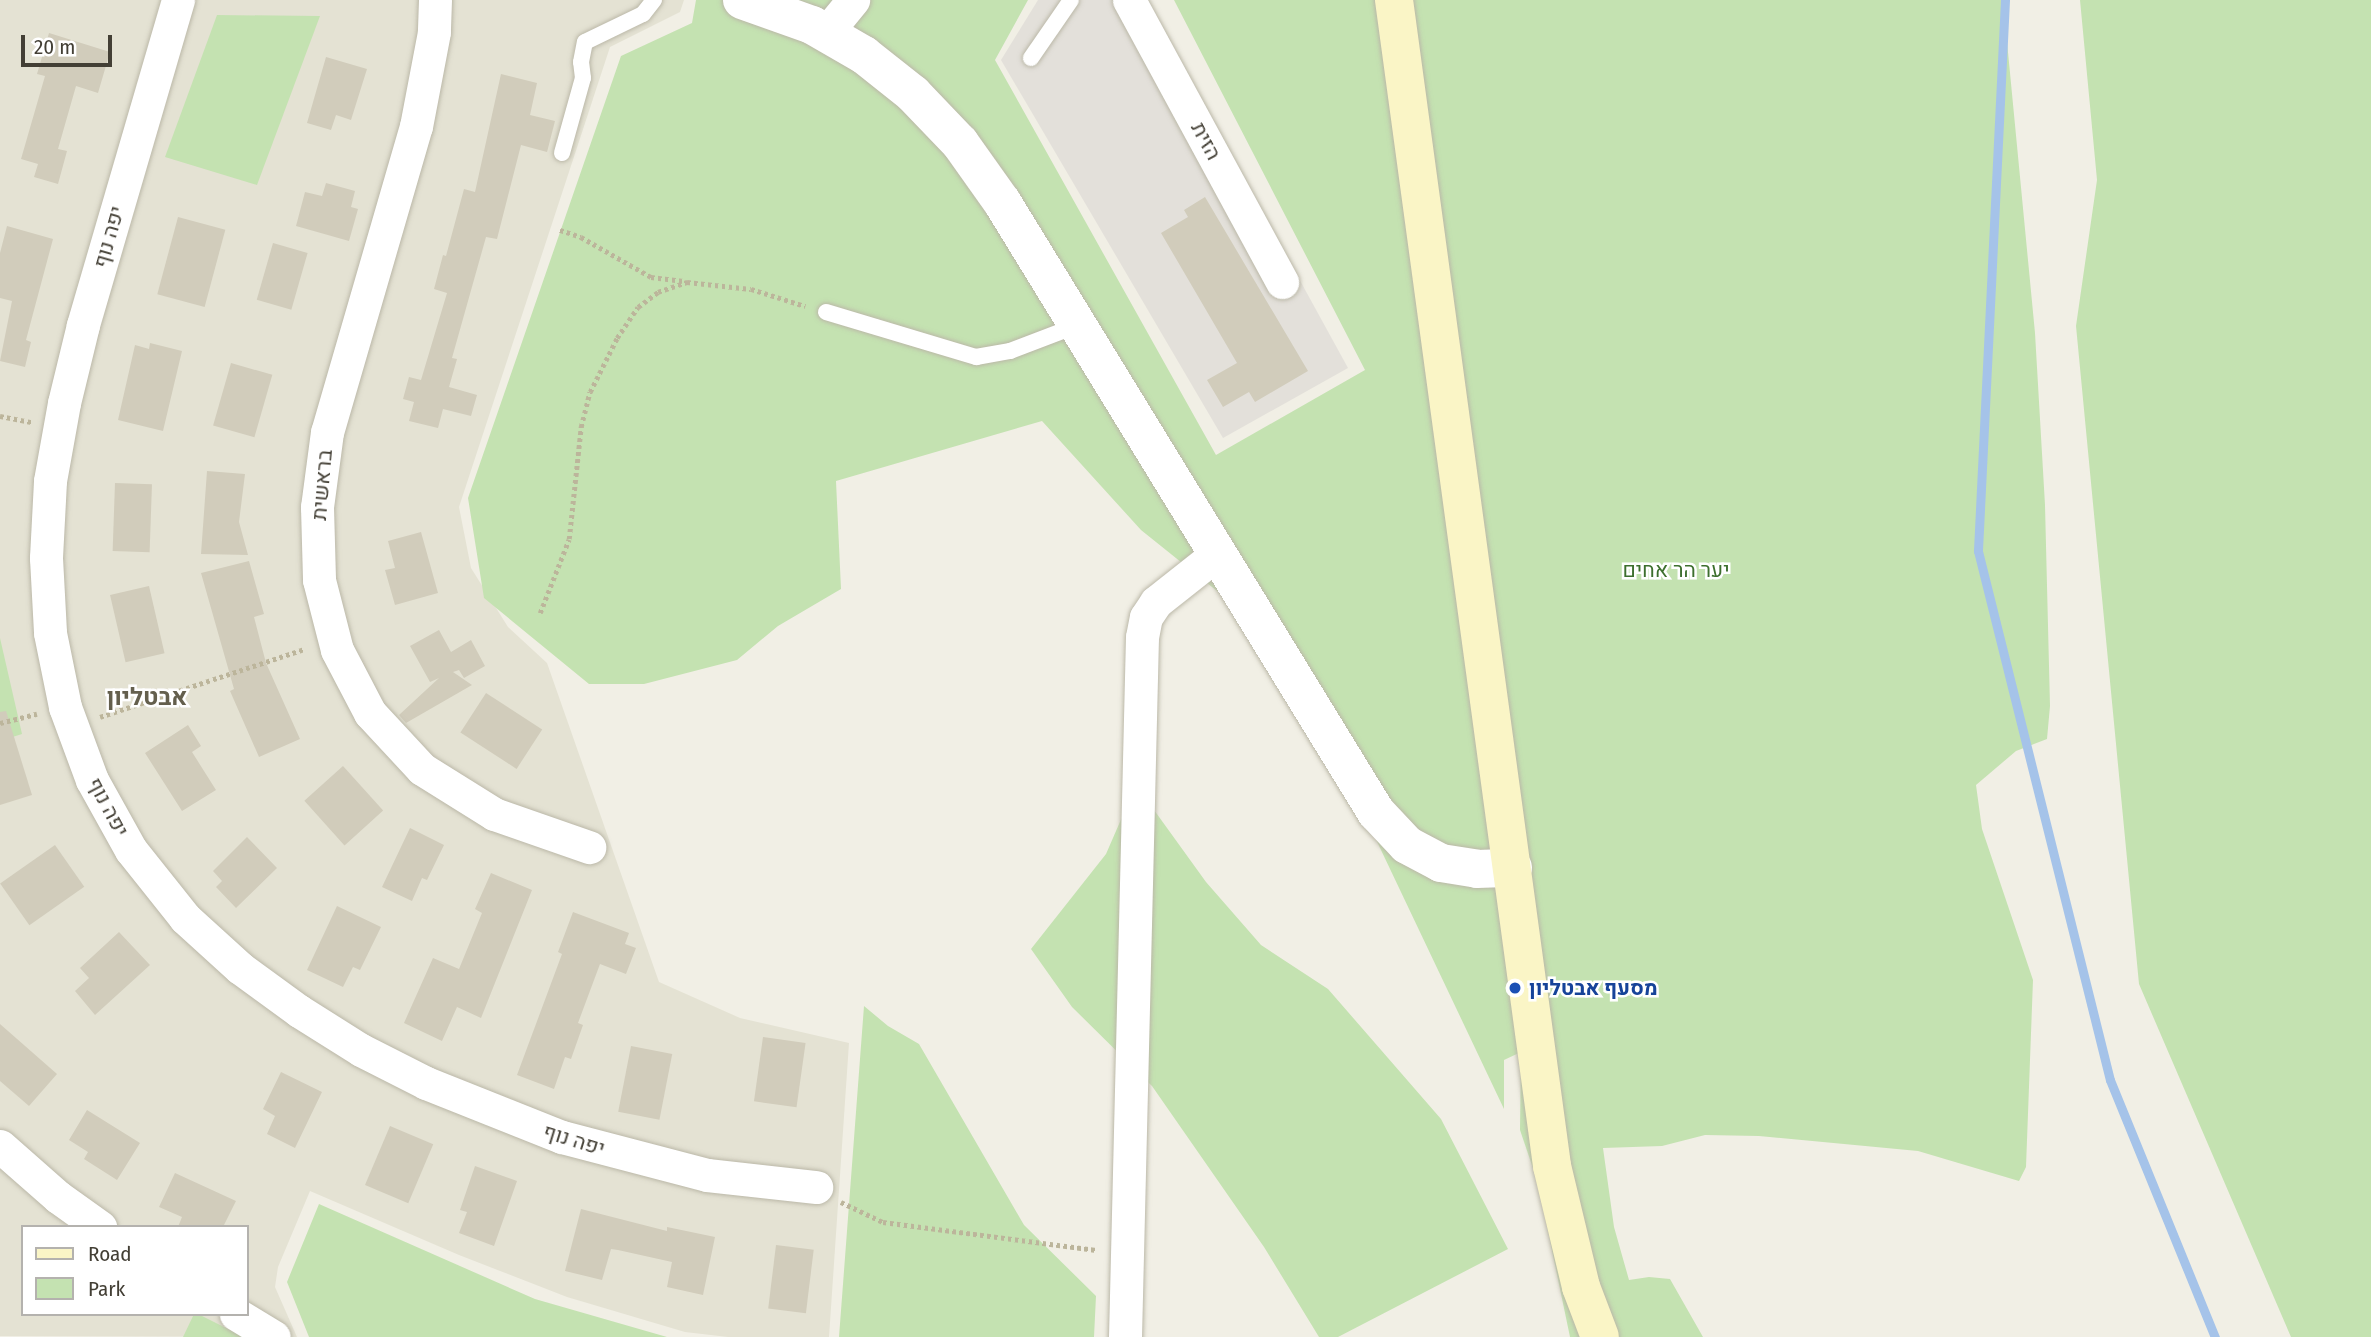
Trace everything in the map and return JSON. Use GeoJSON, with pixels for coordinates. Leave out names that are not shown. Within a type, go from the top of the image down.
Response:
{"type":"FeatureCollection","features":[{"type":"Feature","properties":{"kind":"main road"},"geometry":{"type":"LineString","coordinates":[[1394,0],[1552,1166],[1575,1263],[1600,1337]]}},
{"type":"Feature","properties":{"kind":"street","name":"יפה נוף"},"geometry":{"type":"LineString","coordinates":[[178,0],[83,325],[64,403],[50,481],[46,558],[50,633],[65,707],[92,780],[131,850],[184,918],[240,968],[299,1011],[361,1050],[437,1088],[562,1137],[707,1175],[816,1187]]}},
{"type":"Feature","properties":{"kind":"street","name":"בראשית"},"geometry":{"type":"LineString","coordinates":[[435,0],[434,33],[416,125],[327,432],[317,507],[319,568],[337,650],[370,713],[422,769],[494,814],[589,847]]}},
{"type":"Feature","properties":{"kind":"street"},"geometry":{"type":"LineString","coordinates":[[742,0],[812,25],[864,55],[913,94],[960,143],[1002,202],[1376,812],[1407,845],[1441,863],[1477,869],[1513,867]]}},
{"type":"Feature","properties":{"kind":"street"},"geometry":{"type":"LineString","coordinates":[[826,33],[853,0]]}},
{"type":"Feature","properties":{"kind":"street","name":"הזית"},"geometry":{"type":"LineString","coordinates":[[1129,0],[1282,282]]}},
{"type":"Feature","properties":{"kind":"street"},"geometry":{"type":"LineString","coordinates":[[1125,1337],[1143,630],[1146,617],[1156,602],[1218,553]]}},
{"type":"Feature","properties":{"kind":"street"},"geometry":{"type":"LineString","coordinates":[[0,1146],[58,1196],[97,1225]]}},
{"type":"Feature","properties":{"kind":"street"},"geometry":{"type":"LineString","coordinates":[[239,1316],[274,1336]]}},
{"type":"Feature","properties":{"kind":"lane"},"geometry":{"type":"LineString","coordinates":[[562,153],[583,78],[581,62],[585,42],[643,14],[654,0]]}},
{"type":"Feature","properties":{"kind":"lane"},"geometry":{"type":"LineString","coordinates":[[1031,58],[1071,0]]}},
{"type":"Feature","properties":{"kind":"lane"},"geometry":{"type":"LineString","coordinates":[[826,312],[976,357],[1010,351],[1078,325]]}},
{"type":"Feature","properties":{"kind":"path"},"geometry":{"type":"LineString","coordinates":[[560,230],[581,237],[651,277],[751,289],[826,312]]}},
{"type":"Feature","properties":{"kind":"path"},"geometry":{"type":"LineString","coordinates":[[540,613],[569,539],[581,427],[590,393],[617,338],[638,307],[657,292],[687,282]]}},
{"type":"Feature","properties":{"kind":"path"},"geometry":{"type":"LineString","coordinates":[[72,726],[334,639]]}},
{"type":"Feature","properties":{"kind":"path"},"geometry":{"type":"LineString","coordinates":[[816,1187],[883,1222],[1127,1254]]}},
{"type":"Feature","properties":{"kind":"shaded area","name":"אבטליון"},"geometry":{"type":"Polygon","coordinates":[[[0,0],[684,0],[680,12],[610,47],[459,507],[471,568],[508,627],[547,663],[659,982],[740,1018],[849,1043],[829,1337],[728,1337],[685,1332],[567,1297],[459,1255],[310,1191],[278,1267],[275,1287],[297,1337],[0,1336],[0,0]]]}},
{"type":"Feature","properties":{"kind":"shaded area"},"geometry":{"type":"Polygon","coordinates":[[[1038,0],[1146,0],[1348,368],[1223,438],[1001,60],[1038,0]]]}},
{"type":"Feature","properties":{"kind":"green space","name":"יער הר אחים"},"geometry":{"type":"Polygon","coordinates":[[[696,0],[1028,0],[995,60],[1216,455],[1365,370],[1174,0],[2003,0],[2035,333],[2045,505],[2050,706],[2047,739],[2016,751],[1976,785],[1982,829],[2033,980],[2026,1167],[2019,1181],[1918,1151],[1759,1136],[1705,1135],[1662,1146],[1603,1148],[1614,1227],[1629,1280],[1649,1277],[1670,1279],[1703,1337],[1570,1337],[1538,1183],[1520,1130],[1521,1052],[1504,1060],[1504,1109],[1334,751],[1227,599],[1141,530],[1042,421],[836,481],[841,589],[778,626],[737,660],[644,684],[589,684],[484,598],[468,498],[621,56],[692,23],[696,0]]]}},
{"type":"Feature","properties":{"kind":"green space"},"geometry":{"type":"Polygon","coordinates":[[[2080,0],[2371,0],[2371,1337],[2291,1337],[2139,984],[2076,326],[2097,180],[2080,0]]]}},
{"type":"Feature","properties":{"kind":"green space"},"geometry":{"type":"Polygon","coordinates":[[[217,15],[320,16],[257,185],[165,157],[217,15]]]}},
{"type":"Feature","properties":{"kind":"green space"},"geometry":{"type":"Polygon","coordinates":[[[0,638],[22,734],[0,741],[0,638]]]}},
{"type":"Feature","properties":{"kind":"green space"},"geometry":{"type":"Polygon","coordinates":[[[1136,785],[1206,882],[1261,945],[1328,989],[1441,1119],[1508,1249],[1338,1337],[1319,1337],[1264,1247],[1152,1086],[1072,1007],[1031,949],[1106,854],[1136,785]]]}},
{"type":"Feature","properties":{"kind":"green space"},"geometry":{"type":"Polygon","coordinates":[[[864,1006],[888,1026],[919,1044],[1024,1225],[1096,1296],[1094,1337],[839,1337],[864,1006]]]}},
{"type":"Feature","properties":{"kind":"green space"},"geometry":{"type":"Polygon","coordinates":[[[319,1204],[535,1299],[667,1337],[309,1337],[287,1282],[319,1204]]]}},
{"type":"Feature","properties":{"kind":"green space"},"geometry":{"type":"Polygon","coordinates":[[[193,1316],[202,1316],[244,1337],[183,1337],[193,1316]]]}},
{"type":"Feature","properties":{"kind":"building"},"geometry":{"type":"Polygon","coordinates":[[[49,33],[110,52],[98,93],[76,86],[58,149],[67,151],[58,184],[34,177],[38,164],[21,159],[45,76],[37,74],[49,33]]]}},
{"type":"Feature","properties":{"kind":"building"},"geometry":{"type":"Polygon","coordinates":[[[326,57],[367,69],[351,120],[336,115],[331,130],[307,123],[326,57]]]}},
{"type":"Feature","properties":{"kind":"building"},"geometry":{"type":"Polygon","coordinates":[[[501,74],[537,83],[530,115],[555,121],[547,152],[521,145],[497,239],[486,237],[452,358],[457,359],[449,387],[477,395],[471,416],[443,409],[438,428],[409,421],[414,402],[403,399],[409,377],[421,380],[447,293],[434,289],[464,189],[475,192],[501,74]]]}},
{"type":"Feature","properties":{"kind":"building"},"geometry":{"type":"Polygon","coordinates":[[[326,183],[355,191],[351,207],[358,209],[349,241],[296,226],[305,192],[322,196],[326,183]]]}},
{"type":"Feature","properties":{"kind":"building"},"geometry":{"type":"Polygon","coordinates":[[[1205,197],[1308,371],[1255,402],[1249,392],[1223,407],[1207,380],[1237,363],[1161,233],[1188,217],[1184,210],[1205,197]]]}},
{"type":"Feature","properties":{"kind":"building"},"geometry":{"type":"Polygon","coordinates":[[[178,217],[225,230],[205,307],[157,294],[178,217]]]}},
{"type":"Feature","properties":{"kind":"building"},"geometry":{"type":"Polygon","coordinates":[[[7,226],[53,239],[26,340],[31,342],[25,367],[0,361],[12,301],[0,298],[0,253],[7,226]]]}},
{"type":"Feature","properties":{"kind":"building"},"geometry":{"type":"Polygon","coordinates":[[[273,243],[308,253],[291,310],[257,300],[273,243]]]}},
{"type":"Feature","properties":{"kind":"building"},"geometry":{"type":"Polygon","coordinates":[[[150,343],[182,351],[163,431],[118,420],[135,345],[149,349],[150,343]]]}},
{"type":"Feature","properties":{"kind":"building"},"geometry":{"type":"Polygon","coordinates":[[[231,363],[272,375],[254,437],[213,425],[231,363]]]}},
{"type":"Feature","properties":{"kind":"building"},"geometry":{"type":"Polygon","coordinates":[[[207,471],[245,474],[239,522],[248,555],[201,554],[207,471]]]}},
{"type":"Feature","properties":{"kind":"building"},"geometry":{"type":"Polygon","coordinates":[[[115,483],[152,484],[150,552],[113,551],[115,483]]]}},
{"type":"Feature","properties":{"kind":"building"},"geometry":{"type":"Polygon","coordinates":[[[421,532],[438,593],[395,605],[385,570],[395,568],[388,541],[421,532]]]}},
{"type":"Feature","properties":{"kind":"building"},"geometry":{"type":"Polygon","coordinates":[[[249,561],[264,614],[254,617],[266,663],[300,739],[259,757],[230,691],[234,689],[201,573],[249,561]]]}},
{"type":"Feature","properties":{"kind":"building"},"geometry":{"type":"Polygon","coordinates":[[[149,586],[165,653],[126,662],[110,595],[149,586]]]}},
{"type":"Feature","properties":{"kind":"building"},"geometry":{"type":"Polygon","coordinates":[[[439,630],[451,652],[471,640],[485,666],[464,678],[459,670],[453,672],[472,685],[406,723],[399,715],[439,678],[430,682],[410,646],[439,630]]]}},
{"type":"Feature","properties":{"kind":"building"},"geometry":{"type":"Polygon","coordinates":[[[486,693],[542,729],[517,769],[460,732],[486,693]]]}},
{"type":"Feature","properties":{"kind":"building"},"geometry":{"type":"Polygon","coordinates":[[[6,711],[32,795],[0,805],[0,712],[6,711]]]}},
{"type":"Feature","properties":{"kind":"building"},"geometry":{"type":"Polygon","coordinates":[[[188,725],[201,746],[192,752],[216,790],[182,811],[145,753],[188,725]]]}},
{"type":"Feature","properties":{"kind":"building"},"geometry":{"type":"Polygon","coordinates":[[[343,766],[383,811],[345,845],[304,801],[343,766]]]}},
{"type":"Feature","properties":{"kind":"building"},"geometry":{"type":"Polygon","coordinates":[[[410,828],[444,845],[427,880],[422,878],[412,901],[382,887],[410,828]]]}},
{"type":"Feature","properties":{"kind":"building"},"geometry":{"type":"Polygon","coordinates":[[[247,837],[277,868],[236,908],[216,887],[222,881],[213,871],[247,837]]]}},
{"type":"Feature","properties":{"kind":"building"},"geometry":{"type":"Polygon","coordinates":[[[55,845],[84,887],[29,925],[0,883],[55,845]]]}},
{"type":"Feature","properties":{"kind":"building"},"geometry":{"type":"Polygon","coordinates":[[[491,873],[532,890],[481,1018],[457,1007],[442,1041],[404,1023],[433,958],[459,969],[482,913],[475,909],[491,873]]]}},
{"type":"Feature","properties":{"kind":"building"},"geometry":{"type":"Polygon","coordinates":[[[337,906],[381,927],[360,970],[353,967],[343,987],[307,970],[337,906]]]}},
{"type":"Feature","properties":{"kind":"building"},"geometry":{"type":"Polygon","coordinates":[[[573,912],[629,933],[625,944],[636,948],[626,974],[600,964],[578,1023],[583,1025],[571,1059],[565,1057],[554,1089],[517,1075],[562,954],[558,952],[573,912]]]}},
{"type":"Feature","properties":{"kind":"building"},"geometry":{"type":"Polygon","coordinates":[[[119,932],[150,965],[95,1015],[75,991],[89,978],[80,968],[119,932]]]}},
{"type":"Feature","properties":{"kind":"building"},"geometry":{"type":"Polygon","coordinates":[[[0,1024],[57,1074],[29,1106],[0,1081],[0,1024]]]}},
{"type":"Feature","properties":{"kind":"building"},"geometry":{"type":"Polygon","coordinates":[[[763,1037],[806,1043],[797,1107],[754,1101],[763,1037]]]}},
{"type":"Feature","properties":{"kind":"building"},"geometry":{"type":"Polygon","coordinates":[[[631,1046],[672,1054],[659,1120],[618,1112],[631,1046]]]}},
{"type":"Feature","properties":{"kind":"building"},"geometry":{"type":"Polygon","coordinates":[[[281,1072],[322,1092],[295,1148],[267,1134],[275,1116],[263,1109],[281,1072]]]}},
{"type":"Feature","properties":{"kind":"building"},"geometry":{"type":"Polygon","coordinates":[[[87,1110],[140,1143],[117,1180],[84,1159],[88,1152],[69,1140],[87,1110]]]}},
{"type":"Feature","properties":{"kind":"building"},"geometry":{"type":"Polygon","coordinates":[[[390,1126],[433,1144],[408,1203],[365,1185],[390,1126]]]}},
{"type":"Feature","properties":{"kind":"building"},"geometry":{"type":"Polygon","coordinates":[[[475,1166],[517,1181],[494,1246],[459,1233],[467,1212],[460,1210],[475,1166]]]}},
{"type":"Feature","properties":{"kind":"building"},"geometry":{"type":"Polygon","coordinates":[[[175,1173],[236,1201],[224,1225],[179,1225],[182,1217],[159,1207],[175,1173]]]}},
{"type":"Feature","properties":{"kind":"building"},"geometry":{"type":"Polygon","coordinates":[[[581,1209],[667,1231],[667,1227],[715,1237],[703,1295],[667,1287],[672,1262],[618,1250],[611,1249],[602,1280],[565,1271],[581,1209]]]}},
{"type":"Feature","properties":{"kind":"building"},"geometry":{"type":"Polygon","coordinates":[[[776,1245],[814,1250],[806,1313],[768,1309],[776,1245]]]}},
{"type":"Feature","properties":{"kind":"waterway"},"geometry":{"type":"LineString","coordinates":[[2005,0],[1978,551],[2110,1080],[2215,1337]]}},
{"type":"Feature","properties":{"kind":"place","name":"מסעף אבטליון"},"geometry":{"type":"Point","coordinates":[1515,988]}},
{"type":"Feature","properties":{"kind":"district","name":"אבטליון"},"geometry":{"type":"Point","coordinates":[147,698]}}]}
